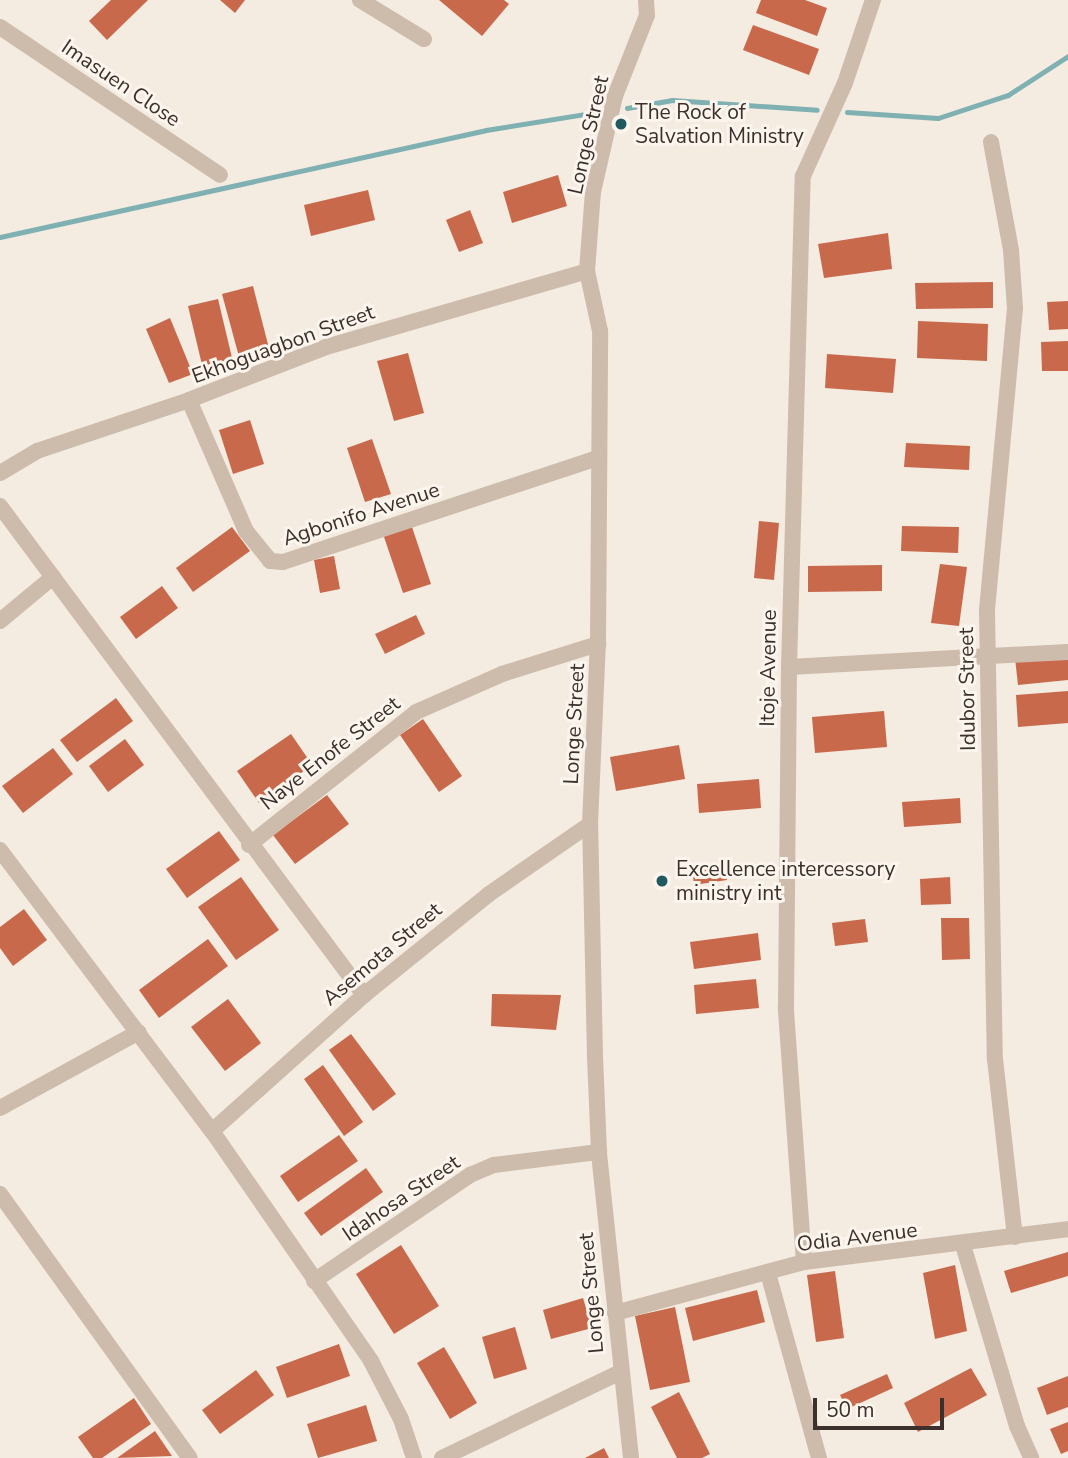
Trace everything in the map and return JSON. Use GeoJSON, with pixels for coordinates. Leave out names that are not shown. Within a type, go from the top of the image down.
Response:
{"type":"FeatureCollection","features":[{"type":"Feature","properties":{"kind":"street"},"geometry":{"type":"LineString","coordinates":[[360,0],[424,39]]}},
{"type":"Feature","properties":{"kind":"street","name":"Longe Street"},"geometry":{"type":"LineString","coordinates":[[631,1458],[619,1373],[599,1152],[590,824],[598,644],[597,458],[600,331],[587,271],[593,192],[615,96],[647,15],[646,0]]}},
{"type":"Feature","properties":{"kind":"street","name":"Itoje Avenue"},"geometry":{"type":"LineString","coordinates":[[804,1262],[786,1008],[789,667],[803,176],[845,83],[873,0]]}},
{"type":"Feature","properties":{"kind":"street","name":"Imasuen Close"},"geometry":{"type":"LineString","coordinates":[[0,27],[219,175]]}},
{"type":"Feature","properties":{"kind":"street","name":"Idubor Street"},"geometry":{"type":"LineString","coordinates":[[991,142],[1011,250],[1015,308],[987,611],[995,1059],[1015,1237]]}},
{"type":"Feature","properties":{"kind":"street","name":"Ekhoguagbon Street"},"geometry":{"type":"LineString","coordinates":[[0,473],[37,451],[189,400],[326,347],[587,271]]}},
{"type":"Feature","properties":{"kind":"street","name":"Agbonifo Avenue"},"geometry":{"type":"LineString","coordinates":[[189,400],[246,531],[270,561],[283,562],[597,458]]}},
{"type":"Feature","properties":{"kind":"street"},"geometry":{"type":"LineString","coordinates":[[0,506],[249,845],[364,995]]}},
{"type":"Feature","properties":{"kind":"street"},"geometry":{"type":"LineString","coordinates":[[0,621],[53,577]]}},
{"type":"Feature","properties":{"kind":"street","name":"Naye Enofe Street"},"geometry":{"type":"LineString","coordinates":[[249,845],[416,712],[502,674],[598,644]]}},
{"type":"Feature","properties":{"kind":"street"},"geometry":{"type":"LineString","coordinates":[[789,667],[1068,652]]}},
{"type":"Feature","properties":{"kind":"street","name":"Asemota Street"},"geometry":{"type":"LineString","coordinates":[[212,1131],[364,995],[488,894],[590,824]]}},
{"type":"Feature","properties":{"kind":"street"},"geometry":{"type":"LineString","coordinates":[[0,850],[212,1131],[371,1361],[414,1458]]}},
{"type":"Feature","properties":{"kind":"street"},"geometry":{"type":"LineString","coordinates":[[0,1108],[139,1032]]}},
{"type":"Feature","properties":{"kind":"street","name":"Idahosa Street"},"geometry":{"type":"LineString","coordinates":[[314,1281],[470,1175],[494,1165],[599,1152]]}},
{"type":"Feature","properties":{"kind":"street"},"geometry":{"type":"LineString","coordinates":[[0,1194],[190,1458]]}},
{"type":"Feature","properties":{"kind":"street","name":"Odia Avenue"},"geometry":{"type":"LineString","coordinates":[[615,1313],[804,1262],[963,1245],[1068,1229]]}},
{"type":"Feature","properties":{"kind":"street"},"geometry":{"type":"LineString","coordinates":[[963,1245],[1017,1426],[1031,1458]]}},
{"type":"Feature","properties":{"kind":"street"},"geometry":{"type":"LineString","coordinates":[[768,1273],[819,1458]]}},
{"type":"Feature","properties":{"kind":"street"},"geometry":{"type":"LineString","coordinates":[[442,1458],[619,1373]]}},
{"type":"Feature","properties":{"kind":"building"},"geometry":{"type":"Polygon","coordinates":[[[111,0],[148,0],[107,40],[89,21],[111,0]]]}},
{"type":"Feature","properties":{"kind":"building"},"geometry":{"type":"Polygon","coordinates":[[[220,0],[245,0],[235,13],[220,0]]]}},
{"type":"Feature","properties":{"kind":"building"},"geometry":{"type":"Polygon","coordinates":[[[439,0],[504,0],[509,4],[482,36],[439,0]]]}},
{"type":"Feature","properties":{"kind":"building"},"geometry":{"type":"Polygon","coordinates":[[[761,0],[805,0],[827,8],[817,36],[756,13],[761,0]]]}},
{"type":"Feature","properties":{"kind":"building"},"geometry":{"type":"Polygon","coordinates":[[[753,25],[819,49],[809,75],[743,50],[753,25]]]}},
{"type":"Feature","properties":{"kind":"building"},"geometry":{"type":"Polygon","coordinates":[[[558,175],[567,206],[512,223],[503,192],[558,175]]]}},
{"type":"Feature","properties":{"kind":"building"},"geometry":{"type":"Polygon","coordinates":[[[368,190],[375,220],[311,236],[304,205],[368,190]]]}},
{"type":"Feature","properties":{"kind":"building"},"geometry":{"type":"Polygon","coordinates":[[[470,210],[483,243],[459,252],[446,220],[470,210]]]}},
{"type":"Feature","properties":{"kind":"building"},"geometry":{"type":"Polygon","coordinates":[[[888,233],[892,269],[824,278],[818,244],[888,233]]]}},
{"type":"Feature","properties":{"kind":"building"},"geometry":{"type":"Polygon","coordinates":[[[993,282],[993,308],[916,309],[915,283],[993,282]]]}},
{"type":"Feature","properties":{"kind":"building"},"geometry":{"type":"Polygon","coordinates":[[[253,286],[271,356],[241,364],[222,294],[253,286]]]}},
{"type":"Feature","properties":{"kind":"building"},"geometry":{"type":"Polygon","coordinates":[[[218,299],[233,362],[203,369],[188,306],[218,299]]]}},
{"type":"Feature","properties":{"kind":"building"},"geometry":{"type":"Polygon","coordinates":[[[1068,301],[1068,329],[1049,330],[1047,302],[1068,301]]]}},
{"type":"Feature","properties":{"kind":"building"},"geometry":{"type":"Polygon","coordinates":[[[170,318],[193,374],[169,383],[146,329],[170,318]]]}},
{"type":"Feature","properties":{"kind":"building"},"geometry":{"type":"Polygon","coordinates":[[[918,321],[988,324],[987,361],[917,358],[918,321]]]}},
{"type":"Feature","properties":{"kind":"building"},"geometry":{"type":"Polygon","coordinates":[[[1068,341],[1068,371],[1042,371],[1041,342],[1068,341]]]}},
{"type":"Feature","properties":{"kind":"building"},"geometry":{"type":"Polygon","coordinates":[[[408,353],[424,413],[394,421],[377,361],[408,353]]]}},
{"type":"Feature","properties":{"kind":"building"},"geometry":{"type":"Polygon","coordinates":[[[827,354],[896,359],[893,393],[825,388],[827,354]]]}},
{"type":"Feature","properties":{"kind":"building"},"geometry":{"type":"Polygon","coordinates":[[[250,420],[264,464],[233,474],[219,430],[250,420]]]}},
{"type":"Feature","properties":{"kind":"building"},"geometry":{"type":"Polygon","coordinates":[[[372,439],[391,494],[365,502],[347,448],[372,439]]]}},
{"type":"Feature","properties":{"kind":"building"},"geometry":{"type":"Polygon","coordinates":[[[906,443],[970,446],[969,470],[904,467],[906,443]]]}},
{"type":"Feature","properties":{"kind":"building"},"geometry":{"type":"Polygon","coordinates":[[[410,521],[431,584],[403,593],[382,531],[410,521]]]}},
{"type":"Feature","properties":{"kind":"building"},"geometry":{"type":"Polygon","coordinates":[[[759,521],[779,523],[774,580],[754,578],[759,521]]]}},
{"type":"Feature","properties":{"kind":"building"},"geometry":{"type":"Polygon","coordinates":[[[902,526],[959,527],[958,553],[901,551],[902,526]]]}},
{"type":"Feature","properties":{"kind":"building"},"geometry":{"type":"Polygon","coordinates":[[[232,527],[250,551],[193,592],[176,568],[232,527]]]}},
{"type":"Feature","properties":{"kind":"building"},"geometry":{"type":"Polygon","coordinates":[[[334,556],[340,589],[320,593],[314,560],[334,556]]]}},
{"type":"Feature","properties":{"kind":"building"},"geometry":{"type":"Polygon","coordinates":[[[940,564],[967,567],[959,626],[931,623],[940,564]]]}},
{"type":"Feature","properties":{"kind":"building"},"geometry":{"type":"Polygon","coordinates":[[[882,565],[882,591],[808,592],[808,566],[882,565]]]}},
{"type":"Feature","properties":{"kind":"building"},"geometry":{"type":"Polygon","coordinates":[[[162,586],[178,608],[136,639],[120,617],[162,586]]]}},
{"type":"Feature","properties":{"kind":"building"},"geometry":{"type":"Polygon","coordinates":[[[416,615],[425,634],[385,654],[375,634],[416,615]]]}},
{"type":"Feature","properties":{"kind":"building"},"geometry":{"type":"Polygon","coordinates":[[[1068,653],[1068,680],[1018,685],[1015,658],[1068,653]]]}},
{"type":"Feature","properties":{"kind":"building"},"geometry":{"type":"Polygon","coordinates":[[[1068,691],[1068,723],[1018,727],[1016,695],[1068,691]]]}},
{"type":"Feature","properties":{"kind":"building"},"geometry":{"type":"Polygon","coordinates":[[[116,698],[133,721],[77,762],[60,740],[116,698]]]}},
{"type":"Feature","properties":{"kind":"building"},"geometry":{"type":"Polygon","coordinates":[[[884,711],[887,747],[815,753],[812,717],[884,711]]]}},
{"type":"Feature","properties":{"kind":"building"},"geometry":{"type":"Polygon","coordinates":[[[423,719],[462,776],[439,792],[400,735],[423,719]]]}},
{"type":"Feature","properties":{"kind":"building"},"geometry":{"type":"Polygon","coordinates":[[[291,734],[313,766],[259,803],[237,771],[291,734]]]}},
{"type":"Feature","properties":{"kind":"building"},"geometry":{"type":"Polygon","coordinates":[[[125,739],[144,765],[108,792],[89,766],[125,739]]]}},
{"type":"Feature","properties":{"kind":"building"},"geometry":{"type":"Polygon","coordinates":[[[679,745],[685,779],[616,791],[610,757],[679,745]]]}},
{"type":"Feature","properties":{"kind":"building"},"geometry":{"type":"Polygon","coordinates":[[[53,748],[73,774],[23,813],[2,786],[53,748]]]}},
{"type":"Feature","properties":{"kind":"building"},"geometry":{"type":"Polygon","coordinates":[[[759,779],[761,808],[699,813],[697,784],[759,779]]]}},
{"type":"Feature","properties":{"kind":"building"},"geometry":{"type":"Polygon","coordinates":[[[327,795],[349,824],[295,864],[273,835],[327,795]]]}},
{"type":"Feature","properties":{"kind":"building"},"geometry":{"type":"Polygon","coordinates":[[[960,798],[961,823],[904,827],[902,802],[960,798]]]}},
{"type":"Feature","properties":{"kind":"building"},"geometry":{"type":"Polygon","coordinates":[[[219,831],[240,860],[187,898],[166,869],[219,831]]]}},
{"type":"Feature","properties":{"kind":"building"},"geometry":{"type":"Polygon","coordinates":[[[724,862],[727,880],[694,885],[692,867],[724,862]]]}},
{"type":"Feature","properties":{"kind":"building"},"geometry":{"type":"Polygon","coordinates":[[[241,877],[279,930],[236,960],[198,907],[241,877]]]}},
{"type":"Feature","properties":{"kind":"building"},"geometry":{"type":"Polygon","coordinates":[[[950,877],[951,904],[921,905],[920,879],[950,877]]]}},
{"type":"Feature","properties":{"kind":"building"},"geometry":{"type":"Polygon","coordinates":[[[24,909],[47,940],[13,966],[0,948],[0,927],[24,909]]]}},
{"type":"Feature","properties":{"kind":"building"},"geometry":{"type":"Polygon","coordinates":[[[941,918],[969,918],[970,959],[942,960],[941,918]]]}},
{"type":"Feature","properties":{"kind":"building"},"geometry":{"type":"Polygon","coordinates":[[[865,919],[868,942],[835,946],[832,923],[865,919]]]}},
{"type":"Feature","properties":{"kind":"building"},"geometry":{"type":"Polygon","coordinates":[[[758,933],[761,960],[694,969],[690,942],[758,933]]]}},
{"type":"Feature","properties":{"kind":"building"},"geometry":{"type":"Polygon","coordinates":[[[208,939],[228,966],[159,1018],[139,990],[208,939]]]}},
{"type":"Feature","properties":{"kind":"building"},"geometry":{"type":"Polygon","coordinates":[[[756,979],[759,1008],[696,1014],[694,985],[756,979]]]}},
{"type":"Feature","properties":{"kind":"building"},"geometry":{"type":"Polygon","coordinates":[[[492,994],[561,995],[556,1030],[491,1026],[492,994]]]}},
{"type":"Feature","properties":{"kind":"building"},"geometry":{"type":"Polygon","coordinates":[[[228,999],[261,1043],[225,1071],[191,1027],[228,999]]]}},
{"type":"Feature","properties":{"kind":"building"},"geometry":{"type":"Polygon","coordinates":[[[351,1034],[396,1094],[373,1111],[329,1050],[351,1034]]]}},
{"type":"Feature","properties":{"kind":"building"},"geometry":{"type":"Polygon","coordinates":[[[323,1065],[363,1122],[344,1136],[304,1079],[323,1065]]]}},
{"type":"Feature","properties":{"kind":"building"},"geometry":{"type":"Polygon","coordinates":[[[339,1135],[358,1161],[298,1202],[280,1176],[339,1135]]]}},
{"type":"Feature","properties":{"kind":"building"},"geometry":{"type":"Polygon","coordinates":[[[366,1168],[383,1192],[321,1236],[304,1213],[366,1168]]]}},
{"type":"Feature","properties":{"kind":"building"},"geometry":{"type":"Polygon","coordinates":[[[401,1245],[439,1306],[394,1334],[356,1274],[401,1245]]]}},
{"type":"Feature","properties":{"kind":"building"},"geometry":{"type":"Polygon","coordinates":[[[1068,1252],[1068,1276],[1011,1293],[1004,1271],[1068,1252]]]}},
{"type":"Feature","properties":{"kind":"building"},"geometry":{"type":"Polygon","coordinates":[[[955,1265],[967,1331],[935,1339],[923,1273],[955,1265]]]}},
{"type":"Feature","properties":{"kind":"building"},"geometry":{"type":"Polygon","coordinates":[[[835,1271],[844,1338],[816,1342],[807,1275],[835,1271]]]}},
{"type":"Feature","properties":{"kind":"building"},"geometry":{"type":"Polygon","coordinates":[[[757,1290],[765,1322],[693,1341],[685,1308],[757,1290]]]}},
{"type":"Feature","properties":{"kind":"building"},"geometry":{"type":"Polygon","coordinates":[[[583,1298],[592,1328],[551,1339],[543,1310],[583,1298]]]}},
{"type":"Feature","properties":{"kind":"building"},"geometry":{"type":"Polygon","coordinates":[[[675,1307],[690,1382],[650,1390],[635,1316],[675,1307]]]}},
{"type":"Feature","properties":{"kind":"building"},"geometry":{"type":"Polygon","coordinates":[[[515,1327],[527,1369],[494,1379],[482,1337],[515,1327]]]}},
{"type":"Feature","properties":{"kind":"building"},"geometry":{"type":"Polygon","coordinates":[[[339,1344],[350,1376],[287,1398],[276,1367],[339,1344]]]}},
{"type":"Feature","properties":{"kind":"building"},"geometry":{"type":"Polygon","coordinates":[[[444,1347],[477,1403],[450,1419],[417,1363],[444,1347]]]}},
{"type":"Feature","properties":{"kind":"building"},"geometry":{"type":"Polygon","coordinates":[[[971,1368],[987,1395],[918,1432],[904,1403],[971,1368]]]}},
{"type":"Feature","properties":{"kind":"building"},"geometry":{"type":"Polygon","coordinates":[[[256,1370],[274,1395],[220,1434],[202,1410],[256,1370]]]}},
{"type":"Feature","properties":{"kind":"building"},"geometry":{"type":"Polygon","coordinates":[[[887,1374],[893,1388],[847,1409],[840,1395],[887,1374]]]}},
{"type":"Feature","properties":{"kind":"building"},"geometry":{"type":"Polygon","coordinates":[[[1068,1376],[1068,1407],[1047,1415],[1037,1388],[1068,1376]]]}},
{"type":"Feature","properties":{"kind":"building"},"geometry":{"type":"Polygon","coordinates":[[[679,1392],[710,1454],[702,1458],[677,1458],[651,1407],[679,1392]]]}},
{"type":"Feature","properties":{"kind":"building"},"geometry":{"type":"Polygon","coordinates":[[[134,1398],[151,1424],[102,1458],[93,1458],[78,1437],[134,1398]]]}},
{"type":"Feature","properties":{"kind":"building"},"geometry":{"type":"Polygon","coordinates":[[[366,1405],[377,1441],[318,1458],[307,1424],[366,1405]]]}},
{"type":"Feature","properties":{"kind":"building"},"geometry":{"type":"Polygon","coordinates":[[[1068,1422],[1068,1451],[1061,1454],[1050,1429],[1068,1422]]]}},
{"type":"Feature","properties":{"kind":"building"},"geometry":{"type":"Polygon","coordinates":[[[155,1431],[172,1456],[117,1458],[155,1431]]]}},
{"type":"Feature","properties":{"kind":"building"},"geometry":{"type":"Polygon","coordinates":[[[604,1448],[609,1458],[585,1458],[604,1448]]]}},
{"type":"Feature","properties":{"kind":"waterway"},"geometry":{"type":"LineString","coordinates":[[847,112],[938,118],[1008,95],[1068,56]]}},
{"type":"Feature","properties":{"kind":"waterway"},"geometry":{"type":"LineString","coordinates":[[627,108],[672,100],[817,110]]}},
{"type":"Feature","properties":{"kind":"waterway"},"geometry":{"type":"LineString","coordinates":[[0,237],[486,130],[597,112]]}},
{"type":"Feature","properties":{"kind":"place","name":"The Rock of Salvation Ministry"},"geometry":{"type":"Point","coordinates":[621,124]}},
{"type":"Feature","properties":{"kind":"place","name":"Excellence intercessory ministry int"},"geometry":{"type":"Point","coordinates":[662,881]}}]}
